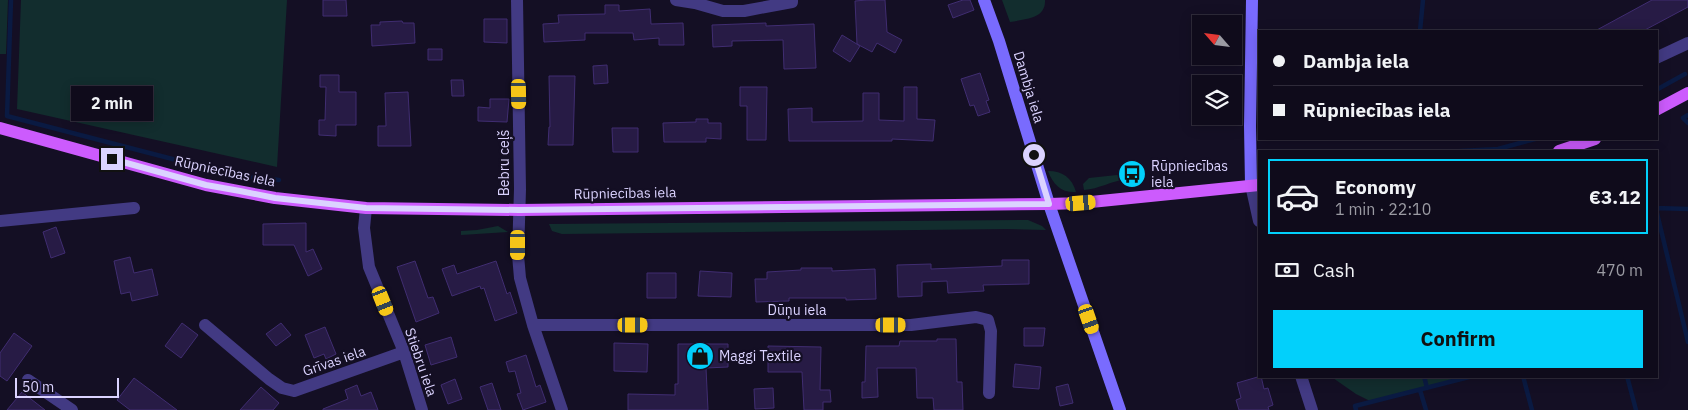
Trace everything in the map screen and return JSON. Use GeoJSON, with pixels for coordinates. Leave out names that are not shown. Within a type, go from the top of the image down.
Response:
{"type":"FeatureCollection","features":[{"type":"Feature","properties":{"kind":"main road"},"geometry":{"type":"LineString","coordinates":[[1658,109],[1688,93]]}},
{"type":"Feature","properties":{"kind":"main road","name":"Rūpniecības iela"},"geometry":{"type":"LineString","coordinates":[[0,128],[206,185],[275,198],[366,208],[519,210],[1049,204],[1092,202],[1255,185]]}},
{"type":"Feature","properties":{"kind":"main road"},"geometry":{"type":"LineString","coordinates":[[1562,150],[1592,140]]}},
{"type":"Feature","properties":{"kind":"street","name":"Bebru ceļš"},"geometry":{"type":"LineString","coordinates":[[517,0],[520,189],[518,255],[520,278],[533,325],[562,410]]}},
{"type":"Feature","properties":{"kind":"street"},"geometry":{"type":"LineString","coordinates":[[676,0],[723,11],[744,11],[792,2],[792,0]]}},
{"type":"Feature","properties":{"kind":"street","name":"Dambja iela"},"geometry":{"type":"LineString","coordinates":[[984,0],[999,42],[1049,204],[1120,410]]}},
{"type":"Feature","properties":{"kind":"street"},"geometry":{"type":"LineString","coordinates":[[1252,0],[1255,185],[1258,212]]}},
{"type":"Feature","properties":{"kind":"street"},"geometry":{"type":"LineString","coordinates":[[1658,57],[1686,48]]}},
{"type":"Feature","properties":{"kind":"street"},"geometry":{"type":"LineString","coordinates":[[0,221],[134,208]]}},
{"type":"Feature","properties":{"kind":"street","name":"Stiebru iela"},"geometry":{"type":"LineString","coordinates":[[366,208],[364,228],[369,267],[404,352],[422,410]]}},
{"type":"Feature","properties":{"kind":"street","name":"Dūņu iela"},"geometry":{"type":"LineString","coordinates":[[533,325],[911,325],[976,317],[988,320],[991,332],[989,393]]}},
{"type":"Feature","properties":{"kind":"street","name":"Grīvas iela"},"geometry":{"type":"LineString","coordinates":[[205,325],[269,379],[282,388],[294,391],[404,352]]}},
{"type":"Feature","properties":{"kind":"street"},"geometry":{"type":"LineString","coordinates":[[1303,378],[1312,410]]}},
{"type":"Feature","properties":{"kind":"street"},"geometry":{"type":"LineString","coordinates":[[28,380],[72,410]]}},
{"type":"Feature","properties":{"kind":"green space"},"geometry":{"type":"Polygon","coordinates":[[[0,0],[8,0],[6,54],[0,54],[0,0]]]}},
{"type":"Feature","properties":{"kind":"green space"},"geometry":{"type":"Polygon","coordinates":[[[21,0],[287,0],[277,167],[17,109],[21,0]]]}},
{"type":"Feature","properties":{"kind":"green space"},"geometry":{"type":"Polygon","coordinates":[[[1002,0],[1045,0],[1042,11],[1038,15],[1010,22],[1002,0]]]}},
{"type":"Feature","properties":{"kind":"green space"},"geometry":{"type":"Polygon","coordinates":[[[1048,171],[1058,172],[1066,176],[1076,192],[1066,191],[1055,184],[1048,171]]]}},
{"type":"Feature","properties":{"kind":"green space"},"geometry":{"type":"Polygon","coordinates":[[[1117,175],[1127,179],[1084,190],[1083,184],[1089,178],[1117,175]]]}},
{"type":"Feature","properties":{"kind":"green space"},"geometry":{"type":"Polygon","coordinates":[[[1028,220],[1042,226],[1046,230],[562,234],[552,231],[549,224],[1028,220]]]}},
{"type":"Feature","properties":{"kind":"green space"},"geometry":{"type":"Polygon","coordinates":[[[498,226],[508,232],[461,235],[461,231],[498,226]]]}},
{"type":"Feature","properties":{"kind":"green space"},"geometry":{"type":"Polygon","coordinates":[[[1333,378],[1466,378],[1372,402],[1356,394],[1333,378]]]}},
{"type":"Feature","properties":{"kind":"building"},"geometry":{"type":"Polygon","coordinates":[[[323,0],[346,0],[347,16],[323,16],[323,0]]]}},
{"type":"Feature","properties":{"kind":"building"},"geometry":{"type":"Polygon","coordinates":[[[885,0],[887,32],[902,40],[895,53],[877,43],[872,52],[857,44],[855,1],[885,0]]]}},
{"type":"Feature","properties":{"kind":"building"},"geometry":{"type":"Polygon","coordinates":[[[963,0],[970,0],[974,10],[953,18],[948,5],[963,0]]]}},
{"type":"Feature","properties":{"kind":"building"},"geometry":{"type":"Polygon","coordinates":[[[1652,0],[1688,0],[1688,7],[1645,30],[1597,30],[1652,0]]]}},
{"type":"Feature","properties":{"kind":"building"},"geometry":{"type":"Polygon","coordinates":[[[605,5],[619,5],[619,11],[650,9],[651,24],[683,23],[684,45],[659,45],[659,38],[634,40],[633,33],[585,33],[585,40],[544,42],[543,24],[559,23],[558,15],[605,14],[605,5]]]}},
{"type":"Feature","properties":{"kind":"building"},"geometry":{"type":"Polygon","coordinates":[[[484,19],[507,19],[507,43],[484,42],[484,19]]]}},
{"type":"Feature","properties":{"kind":"building"},"geometry":{"type":"Polygon","coordinates":[[[402,21],[403,23],[414,23],[415,43],[372,46],[371,25],[380,25],[380,22],[402,21]]]}},
{"type":"Feature","properties":{"kind":"building"},"geometry":{"type":"Polygon","coordinates":[[[766,23],[766,26],[814,24],[816,68],[784,69],[783,40],[732,41],[732,46],[713,47],[712,25],[766,23]]]}},
{"type":"Feature","properties":{"kind":"building"},"geometry":{"type":"Polygon","coordinates":[[[842,35],[860,46],[850,62],[833,51],[842,35]]]}},
{"type":"Feature","properties":{"kind":"building"},"geometry":{"type":"Polygon","coordinates":[[[428,49],[442,49],[442,60],[428,60],[428,49]]]}},
{"type":"Feature","properties":{"kind":"building"},"geometry":{"type":"Polygon","coordinates":[[[607,65],[608,83],[594,84],[593,66],[607,65]]]}},
{"type":"Feature","properties":{"kind":"building"},"geometry":{"type":"Polygon","coordinates":[[[980,73],[989,100],[986,101],[990,112],[978,116],[974,105],[970,106],[961,79],[980,73]]]}},
{"type":"Feature","properties":{"kind":"building"},"geometry":{"type":"Polygon","coordinates":[[[320,75],[339,75],[339,92],[356,92],[356,125],[336,125],[336,136],[319,135],[319,120],[325,120],[326,87],[320,87],[320,75]]]}},
{"type":"Feature","properties":{"kind":"building"},"geometry":{"type":"Polygon","coordinates":[[[549,76],[575,76],[573,145],[548,145],[550,127],[549,76]]]}},
{"type":"Feature","properties":{"kind":"building"},"geometry":{"type":"Polygon","coordinates":[[[451,80],[463,80],[464,96],[452,96],[451,80]]]}},
{"type":"Feature","properties":{"kind":"building"},"geometry":{"type":"Polygon","coordinates":[[[740,87],[767,87],[766,140],[747,140],[747,106],[740,106],[740,87]]]}},
{"type":"Feature","properties":{"kind":"building"},"geometry":{"type":"Polygon","coordinates":[[[904,87],[917,87],[917,119],[935,120],[933,141],[892,139],[892,141],[789,141],[788,109],[812,108],[812,122],[863,121],[863,93],[879,93],[879,120],[904,121],[904,87]]]}},
{"type":"Feature","properties":{"kind":"building"},"geometry":{"type":"Polygon","coordinates":[[[408,92],[411,146],[378,146],[378,126],[386,126],[385,93],[408,92]]]}},
{"type":"Feature","properties":{"kind":"building"},"geometry":{"type":"Polygon","coordinates":[[[490,99],[509,99],[507,122],[478,121],[478,107],[490,108],[490,99]]]}},
{"type":"Feature","properties":{"kind":"building"},"geometry":{"type":"Polygon","coordinates":[[[696,119],[708,119],[708,123],[721,123],[721,139],[706,138],[706,142],[664,142],[663,123],[696,122],[696,119]]]}},
{"type":"Feature","properties":{"kind":"building"},"geometry":{"type":"Polygon","coordinates":[[[612,128],[638,128],[638,152],[613,152],[612,128]]]}},
{"type":"Feature","properties":{"kind":"building"},"geometry":{"type":"Polygon","coordinates":[[[306,223],[306,252],[313,249],[322,269],[308,276],[294,245],[263,245],[263,224],[306,223]]]}},
{"type":"Feature","properties":{"kind":"building"},"geometry":{"type":"Polygon","coordinates":[[[56,227],[65,253],[51,258],[43,232],[56,227]]]}},
{"type":"Feature","properties":{"kind":"building"},"geometry":{"type":"Polygon","coordinates":[[[130,257],[134,273],[152,269],[158,295],[132,301],[130,292],[121,294],[114,261],[130,257]]]}},
{"type":"Feature","properties":{"kind":"building"},"geometry":{"type":"Polygon","coordinates":[[[1002,260],[1029,260],[1029,284],[983,285],[984,291],[948,293],[947,281],[922,282],[922,296],[898,297],[897,265],[931,264],[931,269],[1002,266],[1002,260]]]}},
{"type":"Feature","properties":{"kind":"building"},"geometry":{"type":"Polygon","coordinates":[[[415,261],[428,298],[433,297],[439,313],[416,322],[397,267],[415,261]]]}},
{"type":"Feature","properties":{"kind":"building"},"geometry":{"type":"Polygon","coordinates":[[[496,261],[507,294],[510,292],[517,313],[495,321],[484,288],[481,289],[480,286],[452,296],[442,269],[454,265],[457,274],[496,261]]]}},
{"type":"Feature","properties":{"kind":"building"},"geometry":{"type":"Polygon","coordinates":[[[801,268],[832,268],[832,271],[875,269],[876,299],[789,298],[789,301],[756,302],[755,279],[767,279],[767,272],[801,270],[801,268]]]}},
{"type":"Feature","properties":{"kind":"building"},"geometry":{"type":"Polygon","coordinates":[[[700,271],[732,273],[731,297],[698,296],[700,271]]]}},
{"type":"Feature","properties":{"kind":"building"},"geometry":{"type":"Polygon","coordinates":[[[647,273],[676,273],[676,298],[647,298],[647,273]]]}},
{"type":"Feature","properties":{"kind":"building"},"geometry":{"type":"Polygon","coordinates":[[[182,323],[198,335],[181,358],[165,346],[182,323]]]}},
{"type":"Feature","properties":{"kind":"building"},"geometry":{"type":"Polygon","coordinates":[[[281,323],[291,335],[276,346],[266,334],[281,323]]]}},
{"type":"Feature","properties":{"kind":"building"},"geometry":{"type":"Polygon","coordinates":[[[325,327],[336,354],[326,359],[324,354],[314,358],[305,335],[325,327]]]}},
{"type":"Feature","properties":{"kind":"building"},"geometry":{"type":"Polygon","coordinates":[[[1024,328],[1045,328],[1043,346],[1024,346],[1024,328]]]}},
{"type":"Feature","properties":{"kind":"building"},"geometry":{"type":"Polygon","coordinates":[[[14,333],[32,346],[7,381],[0,376],[0,353],[14,333]]]}},
{"type":"Feature","properties":{"kind":"building"},"geometry":{"type":"Polygon","coordinates":[[[451,337],[457,357],[431,365],[425,345],[451,337]]]}},
{"type":"Feature","properties":{"kind":"building"},"geometry":{"type":"Polygon","coordinates":[[[937,339],[956,339],[957,382],[962,382],[963,410],[934,410],[933,398],[917,398],[916,368],[877,368],[878,397],[862,398],[862,382],[865,382],[866,346],[899,346],[900,341],[937,341],[937,339]]]}},
{"type":"Feature","properties":{"kind":"building"},"geometry":{"type":"Polygon","coordinates":[[[614,343],[648,344],[647,372],[614,371],[614,343]]]}},
{"type":"Feature","properties":{"kind":"building"},"geometry":{"type":"Polygon","coordinates":[[[678,344],[728,344],[728,367],[706,368],[708,410],[628,410],[628,394],[675,395],[675,384],[678,384],[678,344]]]}},
{"type":"Feature","properties":{"kind":"building"},"geometry":{"type":"Polygon","coordinates":[[[768,346],[821,347],[820,390],[830,390],[831,402],[823,402],[823,410],[804,410],[802,372],[768,372],[768,346]]]}},
{"type":"Feature","properties":{"kind":"building"},"geometry":{"type":"Polygon","coordinates":[[[526,355],[536,387],[540,385],[546,402],[523,410],[517,394],[521,393],[515,371],[509,372],[506,362],[526,355]]]}},
{"type":"Feature","properties":{"kind":"building"},"geometry":{"type":"Polygon","coordinates":[[[1015,364],[1041,367],[1039,389],[1013,387],[1015,364]]]}},
{"type":"Feature","properties":{"kind":"building"},"geometry":{"type":"Polygon","coordinates":[[[1258,377],[1261,378],[1264,389],[1268,388],[1273,405],[1268,407],[1269,410],[1239,410],[1236,400],[1241,398],[1237,383],[1258,377]]]}},
{"type":"Feature","properties":{"kind":"building"},"geometry":{"type":"Polygon","coordinates":[[[134,378],[177,410],[130,410],[117,400],[134,378]]]}},
{"type":"Feature","properties":{"kind":"building"},"geometry":{"type":"Polygon","coordinates":[[[455,379],[462,399],[448,404],[441,385],[455,379]]]}},
{"type":"Feature","properties":{"kind":"building"},"geometry":{"type":"Polygon","coordinates":[[[492,383],[501,410],[488,410],[480,387],[492,383]]]}},
{"type":"Feature","properties":{"kind":"building"},"geometry":{"type":"Polygon","coordinates":[[[1068,384],[1073,403],[1060,406],[1056,387],[1068,384]]]}},
{"type":"Feature","properties":{"kind":"building"},"geometry":{"type":"Polygon","coordinates":[[[357,385],[361,396],[371,392],[378,410],[323,410],[348,399],[345,390],[357,385]]]}},
{"type":"Feature","properties":{"kind":"building"},"geometry":{"type":"Polygon","coordinates":[[[261,387],[279,403],[273,410],[240,410],[261,387]]]}},
{"type":"Feature","properties":{"kind":"building"},"geometry":{"type":"Polygon","coordinates":[[[773,388],[774,408],[755,409],[754,389],[773,388]]]}},
{"type":"Feature","properties":{"kind":"building"},"geometry":{"type":"Polygon","coordinates":[[[22,392],[45,410],[7,410],[22,392]]]}},
{"type":"Feature","properties":{"kind":"waterway"},"geometry":{"type":"LineString","coordinates":[[11,0],[7,116],[234,175],[279,180]]}},
{"type":"Feature","properties":{"kind":"waterway"},"geometry":{"type":"LineString","coordinates":[[1420,30],[1423,0]]}},
{"type":"Feature","properties":{"kind":"waterway"},"geometry":{"type":"LineString","coordinates":[[1658,89],[1685,74]]}},
{"type":"Feature","properties":{"kind":"waterway"},"geometry":{"type":"LineString","coordinates":[[1688,115],[1683,118],[1688,123]]}},
{"type":"Feature","properties":{"kind":"waterway"},"geometry":{"type":"LineString","coordinates":[[1479,150],[1498,149],[1531,140]]}},
{"type":"Feature","properties":{"kind":"waterway"},"geometry":{"type":"LineString","coordinates":[[1658,208],[1688,209]]}},
{"type":"Feature","properties":{"kind":"waterway"},"geometry":{"type":"LineString","coordinates":[[1658,217],[1688,342]]}},
{"type":"Feature","properties":{"kind":"waterway"},"geometry":{"type":"LineString","coordinates":[[1424,378],[1427,388]]}},
{"type":"Feature","properties":{"kind":"waterway"},"geometry":{"type":"LineString","coordinates":[[1356,410],[1355,406],[1465,378]]}},
{"type":"Feature","properties":{"kind":"waterway"},"geometry":{"type":"LineString","coordinates":[[1524,378],[1532,410]]}},
{"type":"Feature","properties":{"kind":"waterway"},"geometry":{"type":"LineString","coordinates":[[1628,378],[1636,410]]}},
{"type":"Feature","properties":{"kind":"waterway"},"geometry":{"type":"LineString","coordinates":[[1420,390],[1426,410]]}},
{"type":"Feature","properties":{"kind":"place","name":"Rūpniecības iela"},"geometry":{"type":"Point","coordinates":[1132,174]}},
{"type":"Feature","properties":{"kind":"place","name":"Maggi Textile"},"geometry":{"type":"Point","coordinates":[700,356]}},
{"type":"Feature","properties":{"kind":"route"},"geometry":{"type":"LineString","coordinates":[[112,159],[206,185],[275,198],[366,208],[519,210],[1049,204],[1034,155]]}}]}
